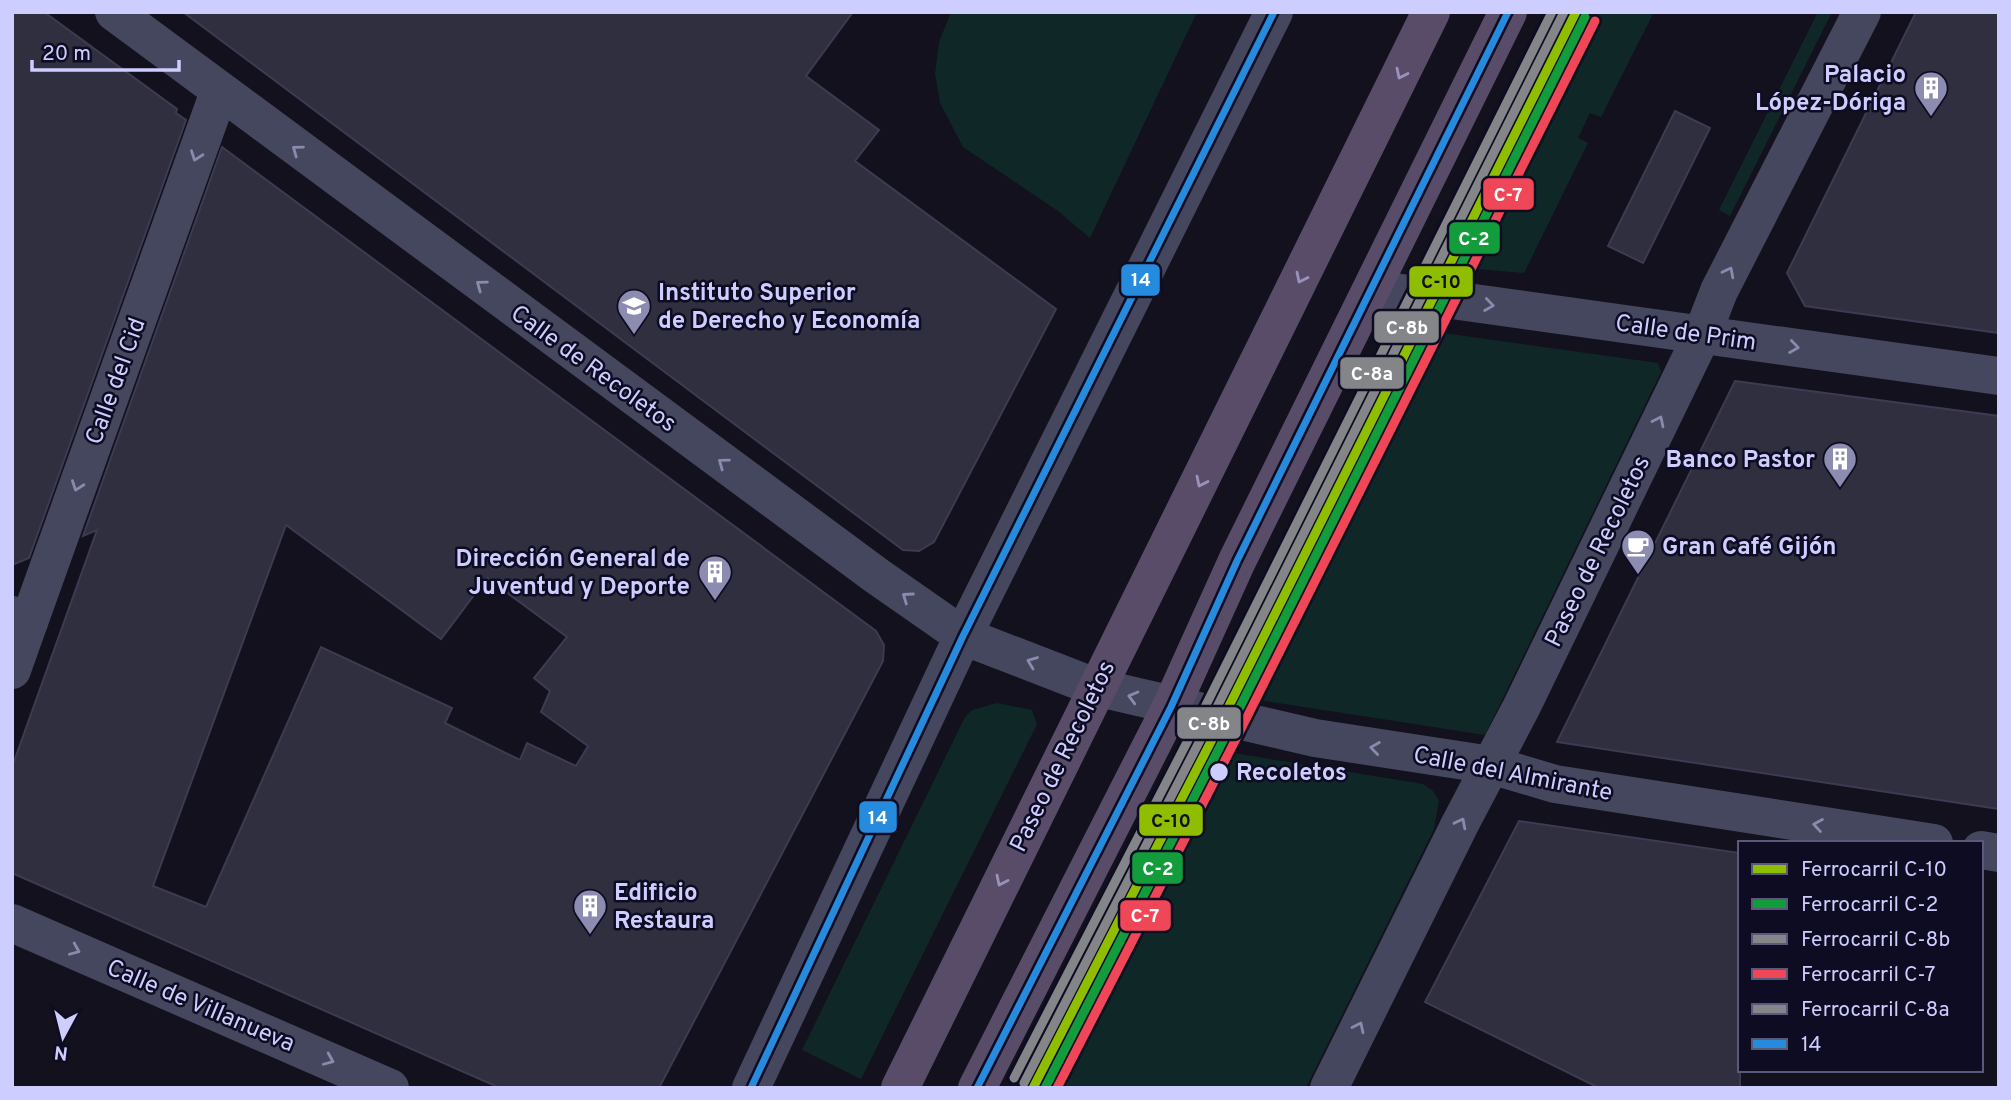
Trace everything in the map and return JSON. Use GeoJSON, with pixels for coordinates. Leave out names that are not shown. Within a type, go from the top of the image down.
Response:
{"type":"FeatureCollection","features":[{"type":"Feature","properties":{"kind":"highway","name":"Paseo de Recoletos"},"geometry":{"type":"LineString","coordinates":[[900,1088],[1095,687],[1189,506],[1431,12]]}},
{"type":"Feature","properties":{"kind":"highway"},"geometry":{"type":"LineString","coordinates":[[977,1088],[1171,707],[1237,561],[1508,12]]}},
{"type":"Feature","properties":{"kind":"street","name":"Calle de Recoletos"},"geometry":{"type":"LineString","coordinates":[[114,12],[877,576],[963,636],[1095,687]]}},
{"type":"Feature","properties":{"kind":"street"},"geometry":{"type":"LineString","coordinates":[[751,1088],[963,636],[1274,12]]}},
{"type":"Feature","properties":{"kind":"street","name":"Paseo de Recoletos"},"geometry":{"type":"LineString","coordinates":[[1329,1088],[1702,335],[1725,280],[1862,12]]}},
{"type":"Feature","properties":{"kind":"street","name":"Calle del Cid"},"geometry":{"type":"LineString","coordinates":[[12,670],[20,618],[219,92]]}},
{"type":"Feature","properties":{"kind":"street","name":"Calle de Prim"},"geometry":{"type":"LineString","coordinates":[[1373,289],[1999,376]]}},
{"type":"Feature","properties":{"kind":"street","name":"Calle del Almirante"},"geometry":{"type":"LineString","coordinates":[[1095,687],[1171,707],[1335,742],[1491,765],[1555,784],[1921,841]]}},
{"type":"Feature","properties":{"kind":"street","name":"Calle de Villanueva"},"geometry":{"type":"LineString","coordinates":[[12,923],[390,1088]]}},
{"type":"Feature","properties":{"kind":"green space"},"geometry":{"type":"Polygon","coordinates":[[[951,12],[1197,12],[1090,238],[1058,211],[963,147],[940,103],[935,74],[939,42],[951,12]]]}},
{"type":"Feature","properties":{"kind":"green space"},"geometry":{"type":"Polygon","coordinates":[[[1555,12],[1654,12],[1601,117],[1590,113],[1578,138],[1588,143],[1524,273],[1440,266],[1435,260],[1436,252],[1555,12]]]}},
{"type":"Feature","properties":{"kind":"green space"},"geometry":{"type":"Polygon","coordinates":[[[1818,12],[1832,12],[1730,216],[1719,210],[1818,12]]]}},
{"type":"Feature","properties":{"kind":"green space"},"geometry":{"type":"Polygon","coordinates":[[[1400,327],[1658,363],[1661,372],[1485,735],[1259,700],[1241,686],[1235,674],[1236,651],[1395,330],[1400,327]]]}},
{"type":"Feature","properties":{"kind":"green space"},"geometry":{"type":"Polygon","coordinates":[[[997,703],[1032,710],[1037,724],[861,1079],[802,1050],[965,717],[972,710],[997,703]]]}},
{"type":"Feature","properties":{"kind":"green space"},"geometry":{"type":"Polygon","coordinates":[[[1203,748],[1423,784],[1433,791],[1439,801],[1434,829],[1306,1088],[1017,1088],[1177,768],[1194,751],[1203,748]]]}},
{"type":"Feature","properties":{"kind":"building"},"geometry":{"type":"Polygon","coordinates":[[[12,12],[44,12],[177,109],[176,113],[186,120],[29,558],[12,565],[12,12]]]}},
{"type":"Feature","properties":{"kind":"building"},"geometry":{"type":"Polygon","coordinates":[[[183,12],[853,12],[806,76],[879,130],[855,161],[1056,309],[934,542],[919,551],[903,550],[183,12]]]}},
{"type":"Feature","properties":{"kind":"building"},"geometry":{"type":"Polygon","coordinates":[[[1916,12],[1999,12],[1999,333],[1805,306],[1787,273],[1916,12]]]}},
{"type":"Feature","properties":{"kind":"building"},"geometry":{"type":"Polygon","coordinates":[[[1675,111],[1710,128],[1643,263],[1608,246],[1675,111]]]}},
{"type":"Feature","properties":{"kind":"building"},"geometry":{"type":"Polygon","coordinates":[[[222,147],[876,631],[884,645],[883,661],[659,1088],[500,1088],[12,873],[12,767],[97,530],[83,536],[222,147]],[[286,525],[153,886],[206,907],[321,647],[452,708],[445,723],[520,760],[527,743],[576,766],[588,746],[541,712],[550,691],[534,678],[567,637],[487,578],[441,639],[286,525]]]}},
{"type":"Feature","properties":{"kind":"building"},"geometry":{"type":"Polygon","coordinates":[[[1735,381],[1999,416],[1999,809],[1557,742],[1735,381]]]}},
{"type":"Feature","properties":{"kind":"building"},"geometry":{"type":"Polygon","coordinates":[[[1519,821],[1738,853],[1740,1088],[1599,1088],[1425,1002],[1519,821]]]}},
{"type":"Feature","properties":{"kind":"rail line","name":"C-8a"},"geometry":{"type":"LineString","coordinates":[[1014,1078],[1201,715],[1552,12]]}},
{"type":"Feature","properties":{"kind":"rail line","name":"C-8b"},"geometry":{"type":"LineString","coordinates":[[1024,1083],[1211,719],[1564,12]]}},
{"type":"Feature","properties":{"kind":"rail line","name":"C-10"},"geometry":{"type":"LineString","coordinates":[[1033,1088],[1220,724],[1576,12]]}},
{"type":"Feature","properties":{"kind":"rail line","name":"C-2"},"geometry":{"type":"LineString","coordinates":[[1045,1088],[1229,729],[1585,17]]}},
{"type":"Feature","properties":{"kind":"rail line","name":"C-7"},"geometry":{"type":"LineString","coordinates":[[1057,1088],[1239,733],[1595,21]]}},
{"type":"Feature","properties":{"kind":"transit line","name":"14"},"geometry":{"type":"LineString","coordinates":[[751,1088],[963,636],[1274,12]]}},
{"type":"Feature","properties":{"kind":"transit line","name":"14"},"geometry":{"type":"LineString","coordinates":[[977,1088],[1171,707],[1237,561],[1508,12]]}},
{"type":"Feature","properties":{"kind":"place","name":"Palacio López-Dóriga"},"geometry":{"type":"Point","coordinates":[1931,118]}},
{"type":"Feature","properties":{"kind":"place","name":"Instituto Superior de Derecho y Economía"},"geometry":{"type":"Point","coordinates":[634,336]}},
{"type":"Feature","properties":{"kind":"place","name":"Banco Pastor"},"geometry":{"type":"Point","coordinates":[1840,489]}},
{"type":"Feature","properties":{"kind":"place","name":"Gran Café Gijón"},"geometry":{"type":"Point","coordinates":[1638,576]}},
{"type":"Feature","properties":{"kind":"place","name":"Dirección General de Juventud y Deporte"},"geometry":{"type":"Point","coordinates":[715,602]}},
{"type":"Feature","properties":{"kind":"place","name":"Recoletos"},"geometry":{"type":"Point","coordinates":[1219,772]}},
{"type":"Feature","properties":{"kind":"place","name":"Edificio Restaura"},"geometry":{"type":"Point","coordinates":[590,936]}}]}
